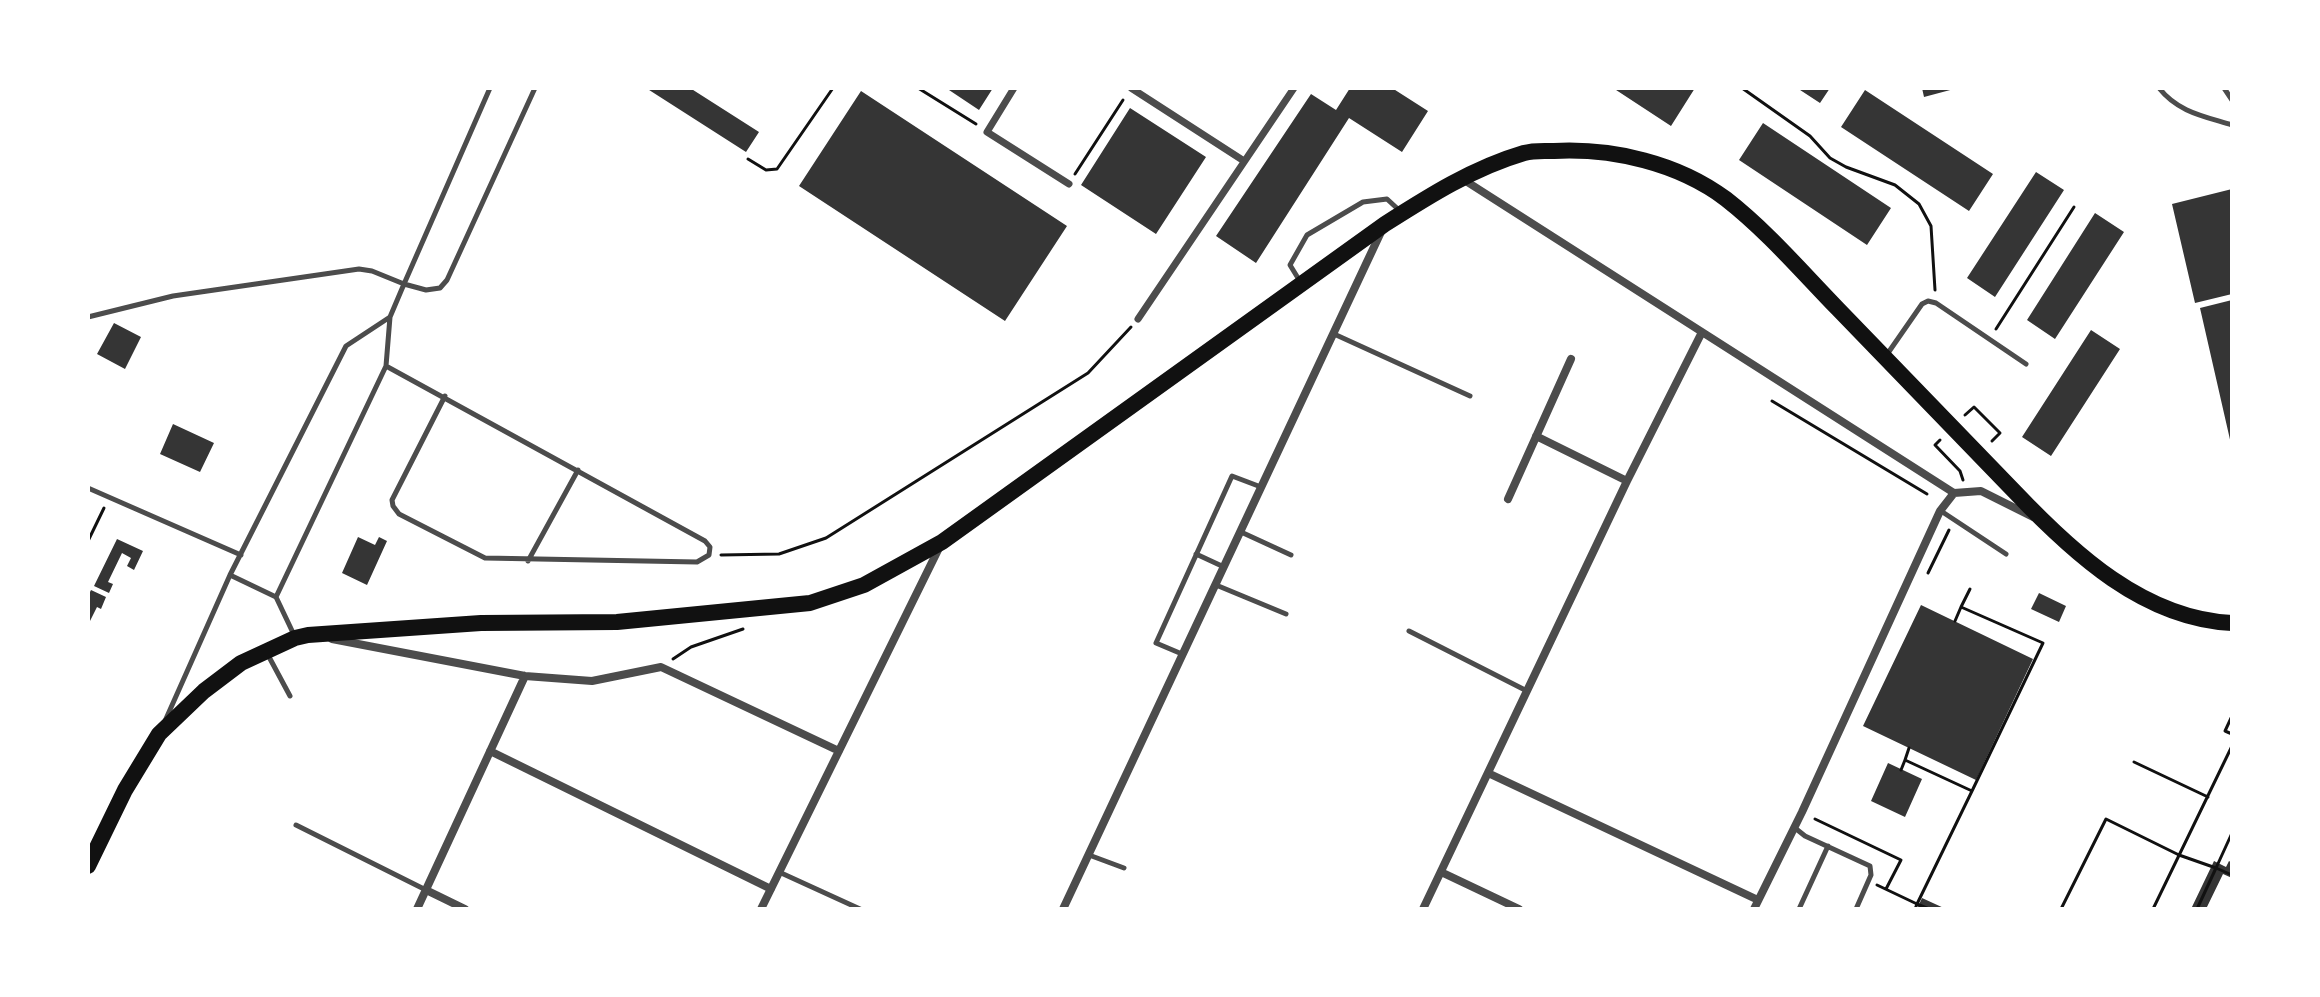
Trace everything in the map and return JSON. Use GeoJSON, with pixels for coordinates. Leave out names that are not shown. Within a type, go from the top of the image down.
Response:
{"type":"FeatureCollection","features":[{"type":"Feature","properties":{"kind":"main road"},"geometry":{"type":"LineString","coordinates":[[88,866],[125,790],[159,734],[204,691],[241,663],[302,636],[481,623],[617,622],[810,603],[864,585],[942,542],[1402,212],[1460,178],[1527,152],[1585,150],[1625,155],[1696,181],[1725,199],[1787,256],[2044,523],[2111,578],[2148,601],[2185,615],[2232,623]]}},
{"type":"Feature","properties":{"kind":"street"},"geometry":{"type":"LineString","coordinates":[[1014,88],[987,132],[1069,184]]}},
{"type":"Feature","properties":{"kind":"street"},"geometry":{"type":"LineString","coordinates":[[1131,88],[1244,161]]}},
{"type":"Feature","properties":{"kind":"street"},"geometry":{"type":"LineString","coordinates":[[1138,319],[1294,88]]}},
{"type":"Feature","properties":{"kind":"street"},"geometry":{"type":"LineString","coordinates":[[1460,178],[1954,493],[1981,491],[2044,523]]}},
{"type":"Feature","properties":{"kind":"street"},"geometry":{"type":"LineString","coordinates":[[1063,909],[1385,224]]}},
{"type":"Feature","properties":{"kind":"street"},"geometry":{"type":"LineString","coordinates":[[1423,909],[1627,481],[1701,334]]}},
{"type":"Feature","properties":{"kind":"street"},"geometry":{"type":"LineString","coordinates":[[1508,499],[1571,359]]}},
{"type":"Feature","properties":{"kind":"street"},"geometry":{"type":"LineString","coordinates":[[1536,436],[1627,481]]}},
{"type":"Feature","properties":{"kind":"street"},"geometry":{"type":"LineString","coordinates":[[1488,773],[1756,904],[1942,508],[1954,493]]}},
{"type":"Feature","properties":{"kind":"street"},"geometry":{"type":"LineString","coordinates":[[761,909],[942,542]]}},
{"type":"Feature","properties":{"kind":"street"},"geometry":{"type":"LineString","coordinates":[[302,636],[525,676],[592,681],[661,667],[839,751]]}},
{"type":"Feature","properties":{"kind":"street"},"geometry":{"type":"LineString","coordinates":[[417,909],[525,676]]}},
{"type":"Feature","properties":{"kind":"street"},"geometry":{"type":"LineString","coordinates":[[490,751],[771,889]]}},
{"type":"Feature","properties":{"kind":"street"},"geometry":{"type":"LineString","coordinates":[[1441,872],[1519,909]]}},
{"type":"Feature","properties":{"kind":"street"},"geometry":{"type":"LineString","coordinates":[[426,890],[465,909]]}},
{"type":"Feature","properties":{"kind":"lane"},"geometry":{"type":"LineString","coordinates":[[276,597],[386,366],[390,317],[490,88]]}},
{"type":"Feature","properties":{"kind":"lane"},"geometry":{"type":"LineString","coordinates":[[88,317],[173,296],[359,269],[426,290],[440,288],[447,280],[535,88]]}},
{"type":"Feature","properties":{"kind":"lane"},"geometry":{"type":"LineString","coordinates":[[2159,88],[2170,102],[2232,125]]}},
{"type":"Feature","properties":{"kind":"lane"},"geometry":{"type":"LineString","coordinates":[[2224,88],[2232,100]]}},
{"type":"Feature","properties":{"kind":"lane"},"geometry":{"type":"LineString","coordinates":[[1302,283],[1290,265],[1307,235],[1363,202],[1387,199],[1402,212]]}},
{"type":"Feature","properties":{"kind":"lane"},"geometry":{"type":"LineString","coordinates":[[1885,358],[1922,304],[1928,301],[1936,303],[2026,364]]}},
{"type":"Feature","properties":{"kind":"lane"},"geometry":{"type":"LineString","coordinates":[[159,734],[230,575],[346,346],[390,317]]}},
{"type":"Feature","properties":{"kind":"lane"},"geometry":{"type":"LineString","coordinates":[[1333,334],[1470,396]]}},
{"type":"Feature","properties":{"kind":"lane"},"geometry":{"type":"LineString","coordinates":[[386,366],[445,396],[705,541],[710,547],[709,555],[697,562],[485,558],[399,514],[393,506],[394,495],[445,396]]}},
{"type":"Feature","properties":{"kind":"lane"},"geometry":{"type":"LineString","coordinates":[[528,561],[578,470]]}},
{"type":"Feature","properties":{"kind":"lane"},"geometry":{"type":"LineString","coordinates":[[1182,655],[1156,643],[1232,476],[1261,487]]}},
{"type":"Feature","properties":{"kind":"lane"},"geometry":{"type":"LineString","coordinates":[[88,488],[241,555]]}},
{"type":"Feature","properties":{"kind":"lane"},"geometry":{"type":"LineString","coordinates":[[1942,508],[2006,554]]}},
{"type":"Feature","properties":{"kind":"lane"},"geometry":{"type":"LineString","coordinates":[[1240,531],[1291,555]]}},
{"type":"Feature","properties":{"kind":"lane"},"geometry":{"type":"LineString","coordinates":[[1196,554],[1224,567]]}},
{"type":"Feature","properties":{"kind":"lane"},"geometry":{"type":"LineString","coordinates":[[230,575],[276,597],[302,636]]}},
{"type":"Feature","properties":{"kind":"lane"},"geometry":{"type":"LineString","coordinates":[[1215,584],[1286,614]]}},
{"type":"Feature","properties":{"kind":"lane"},"geometry":{"type":"LineString","coordinates":[[1409,631],[1527,691]]}},
{"type":"Feature","properties":{"kind":"lane"},"geometry":{"type":"LineString","coordinates":[[266,651],[290,696]]}},
{"type":"Feature","properties":{"kind":"lane"},"geometry":{"type":"LineString","coordinates":[[296,825],[426,890]]}},
{"type":"Feature","properties":{"kind":"lane"},"geometry":{"type":"LineString","coordinates":[[1794,828],[1870,866],[1872,869],[1856,909]]}},
{"type":"Feature","properties":{"kind":"lane"},"geometry":{"type":"LineString","coordinates":[[1799,909],[1828,846]]}},
{"type":"Feature","properties":{"kind":"lane"},"geometry":{"type":"LineString","coordinates":[[1089,855],[1124,868]]}},
{"type":"Feature","properties":{"kind":"lane"},"geometry":{"type":"LineString","coordinates":[[779,872],[860,909]]}},
{"type":"Feature","properties":{"kind":"path"},"geometry":{"type":"LineString","coordinates":[[748,159],[766,170],[777,169],[833,88]]}},
{"type":"Feature","properties":{"kind":"path"},"geometry":{"type":"LineString","coordinates":[[918,88],[987,132]]}},
{"type":"Feature","properties":{"kind":"path"},"geometry":{"type":"LineString","coordinates":[[1742,88],[1810,136],[1830,158],[1895,185],[1919,204],[1931,226],[1936,303]]}},
{"type":"Feature","properties":{"kind":"path"},"geometry":{"type":"LineString","coordinates":[[1069,184],[1123,100]]}},
{"type":"Feature","properties":{"kind":"path"},"geometry":{"type":"LineString","coordinates":[[1990,339],[2074,207]]}},
{"type":"Feature","properties":{"kind":"path"},"geometry":{"type":"LineString","coordinates":[[709,555],[779,554],[826,538],[1088,373],[1138,319]]}},
{"type":"Feature","properties":{"kind":"path"},"geometry":{"type":"LineString","coordinates":[[1772,401],[1942,508]]}},
{"type":"Feature","properties":{"kind":"path"},"geometry":{"type":"LineString","coordinates":[[1974,407],[2000,433]]}},
{"type":"Feature","properties":{"kind":"path"},"geometry":{"type":"LineString","coordinates":[[1935,445],[1960,471]]}},
{"type":"Feature","properties":{"kind":"path"},"geometry":{"type":"LineString","coordinates":[[88,541],[109,497]]}},
{"type":"Feature","properties":{"kind":"path"},"geometry":{"type":"LineString","coordinates":[[1927,575],[1955,519]]}},
{"type":"Feature","properties":{"kind":"path"},"geometry":{"type":"LineString","coordinates":[[1955,621],[1970,589]]}},
{"type":"Feature","properties":{"kind":"path"},"geometry":{"type":"LineString","coordinates":[[1915,909],[2043,643],[1961,607]]}},
{"type":"Feature","properties":{"kind":"path"},"geometry":{"type":"LineString","coordinates":[[661,667],[691,647],[749,627]]}},
{"type":"Feature","properties":{"kind":"path"},"geometry":{"type":"LineString","coordinates":[[2232,716],[2225,731],[2232,734]]}},
{"type":"Feature","properties":{"kind":"path"},"geometry":{"type":"LineString","coordinates":[[2153,909],[2232,746]]}},
{"type":"Feature","properties":{"kind":"path"},"geometry":{"type":"LineString","coordinates":[[1901,770],[1909,748]]}},
{"type":"Feature","properties":{"kind":"path"},"geometry":{"type":"LineString","coordinates":[[1905,760],[1972,791]]}},
{"type":"Feature","properties":{"kind":"path"},"geometry":{"type":"LineString","coordinates":[[2134,762],[2208,797]]}},
{"type":"Feature","properties":{"kind":"path"},"geometry":{"type":"LineString","coordinates":[[1812,812],[1813,818],[1901,860],[1886,889],[1929,909]]}},
{"type":"Feature","properties":{"kind":"path"},"geometry":{"type":"LineString","coordinates":[[2061,909],[2106,819],[2179,855],[2232,875]]}},
{"type":"Feature","properties":{"kind":"path"},"geometry":{"type":"LineString","coordinates":[[2197,909],[2232,833]]}},
{"type":"Feature","properties":{"kind":"building"},"geometry":{"type":"Polygon","coordinates":[[[646,88],[690,88],[759,132],[746,152],[646,88]]]}},
{"type":"Feature","properties":{"kind":"building"},"geometry":{"type":"Polygon","coordinates":[[[946,88],[993,88],[979,110],[946,88]]]}},
{"type":"Feature","properties":{"kind":"building"},"geometry":{"type":"Polygon","coordinates":[[[1350,88],[1392,88],[1428,111],[1402,152],[1349,118],[1256,263],[1216,236],[1311,94],[1336,110],[1350,88]]]}},
{"type":"Feature","properties":{"kind":"building"},"geometry":{"type":"Polygon","coordinates":[[[1613,88],[1695,88],[1671,126],[1613,88]]]}},
{"type":"Feature","properties":{"kind":"building"},"geometry":{"type":"Polygon","coordinates":[[[1797,88],[1830,88],[1820,103],[1797,88]]]}},
{"type":"Feature","properties":{"kind":"building"},"geometry":{"type":"Polygon","coordinates":[[[1922,88],[1954,88],[1954,89],[1924,97],[1922,88]]]}},
{"type":"Feature","properties":{"kind":"building"},"geometry":{"type":"Polygon","coordinates":[[[1865,90],[1993,174],[1969,211],[1841,127],[1865,90]]]}},
{"type":"Feature","properties":{"kind":"building"},"geometry":{"type":"Polygon","coordinates":[[[861,91],[1067,226],[1005,321],[799,186],[861,91]]]}},
{"type":"Feature","properties":{"kind":"building"},"geometry":{"type":"Polygon","coordinates":[[[1130,108],[1206,157],[1156,234],[1081,185],[1130,108]]]}},
{"type":"Feature","properties":{"kind":"building"},"geometry":{"type":"Polygon","coordinates":[[[1763,123],[1891,208],[1867,245],[1739,160],[1763,123]]]}},
{"type":"Feature","properties":{"kind":"building"},"geometry":{"type":"Polygon","coordinates":[[[2036,172],[2064,190],[1995,297],[1967,278],[2036,172]]]}},
{"type":"Feature","properties":{"kind":"building"},"geometry":{"type":"Polygon","coordinates":[[[2232,189],[2232,294],[2195,303],[2172,204],[2232,189]]]}},
{"type":"Feature","properties":{"kind":"building"},"geometry":{"type":"Polygon","coordinates":[[[2095,213],[2124,232],[2055,339],[2027,320],[2095,213]]]}},
{"type":"Feature","properties":{"kind":"building"},"geometry":{"type":"Polygon","coordinates":[[[2232,300],[2232,444],[2231,444],[2200,308],[2232,300]]]}},
{"type":"Feature","properties":{"kind":"building"},"geometry":{"type":"Polygon","coordinates":[[[114,323],[141,337],[125,369],[97,354],[114,323]]]}},
{"type":"Feature","properties":{"kind":"building"},"geometry":{"type":"Polygon","coordinates":[[[2091,330],[2120,349],[2051,456],[2022,437],[2091,330]]]}},
{"type":"Feature","properties":{"kind":"building"},"geometry":{"type":"Polygon","coordinates":[[[173,424],[214,443],[200,472],[160,454],[173,424]]]}},
{"type":"Feature","properties":{"kind":"building"},"geometry":{"type":"Polygon","coordinates":[[[358,537],[375,545],[379,537],[387,541],[367,585],[342,573],[358,537]]]}},
{"type":"Feature","properties":{"kind":"building"},"geometry":{"type":"Polygon","coordinates":[[[117,539],[143,551],[134,570],[127,566],[131,558],[122,553],[108,582],[113,584],[109,593],[94,586],[117,539]]]}},
{"type":"Feature","properties":{"kind":"building"},"geometry":{"type":"Polygon","coordinates":[[[91,590],[106,597],[88,625],[88,596],[91,590]]]}},
{"type":"Feature","properties":{"kind":"building"},"geometry":{"type":"Polygon","coordinates":[[[2039,593],[2066,606],[2059,622],[2031,609],[2039,593]]]}},
{"type":"Feature","properties":{"kind":"building"},"geometry":{"type":"Polygon","coordinates":[[[1921,605],[2033,659],[1976,780],[1863,726],[1921,605]]]}},
{"type":"Feature","properties":{"kind":"building"},"geometry":{"type":"Polygon","coordinates":[[[1888,763],[1922,779],[1905,817],[1871,801],[1888,763]]]}},
{"type":"Feature","properties":{"kind":"building"},"geometry":{"type":"Polygon","coordinates":[[[2214,861],[2226,867],[2229,861],[2232,863],[2232,878],[2223,874],[2206,909],[2191,909],[2214,861]]]}},
{"type":"Feature","properties":{"kind":"building"},"geometry":{"type":"Polygon","coordinates":[[[1922,898],[1946,909],[1917,909],[1922,898]]]}}]}
